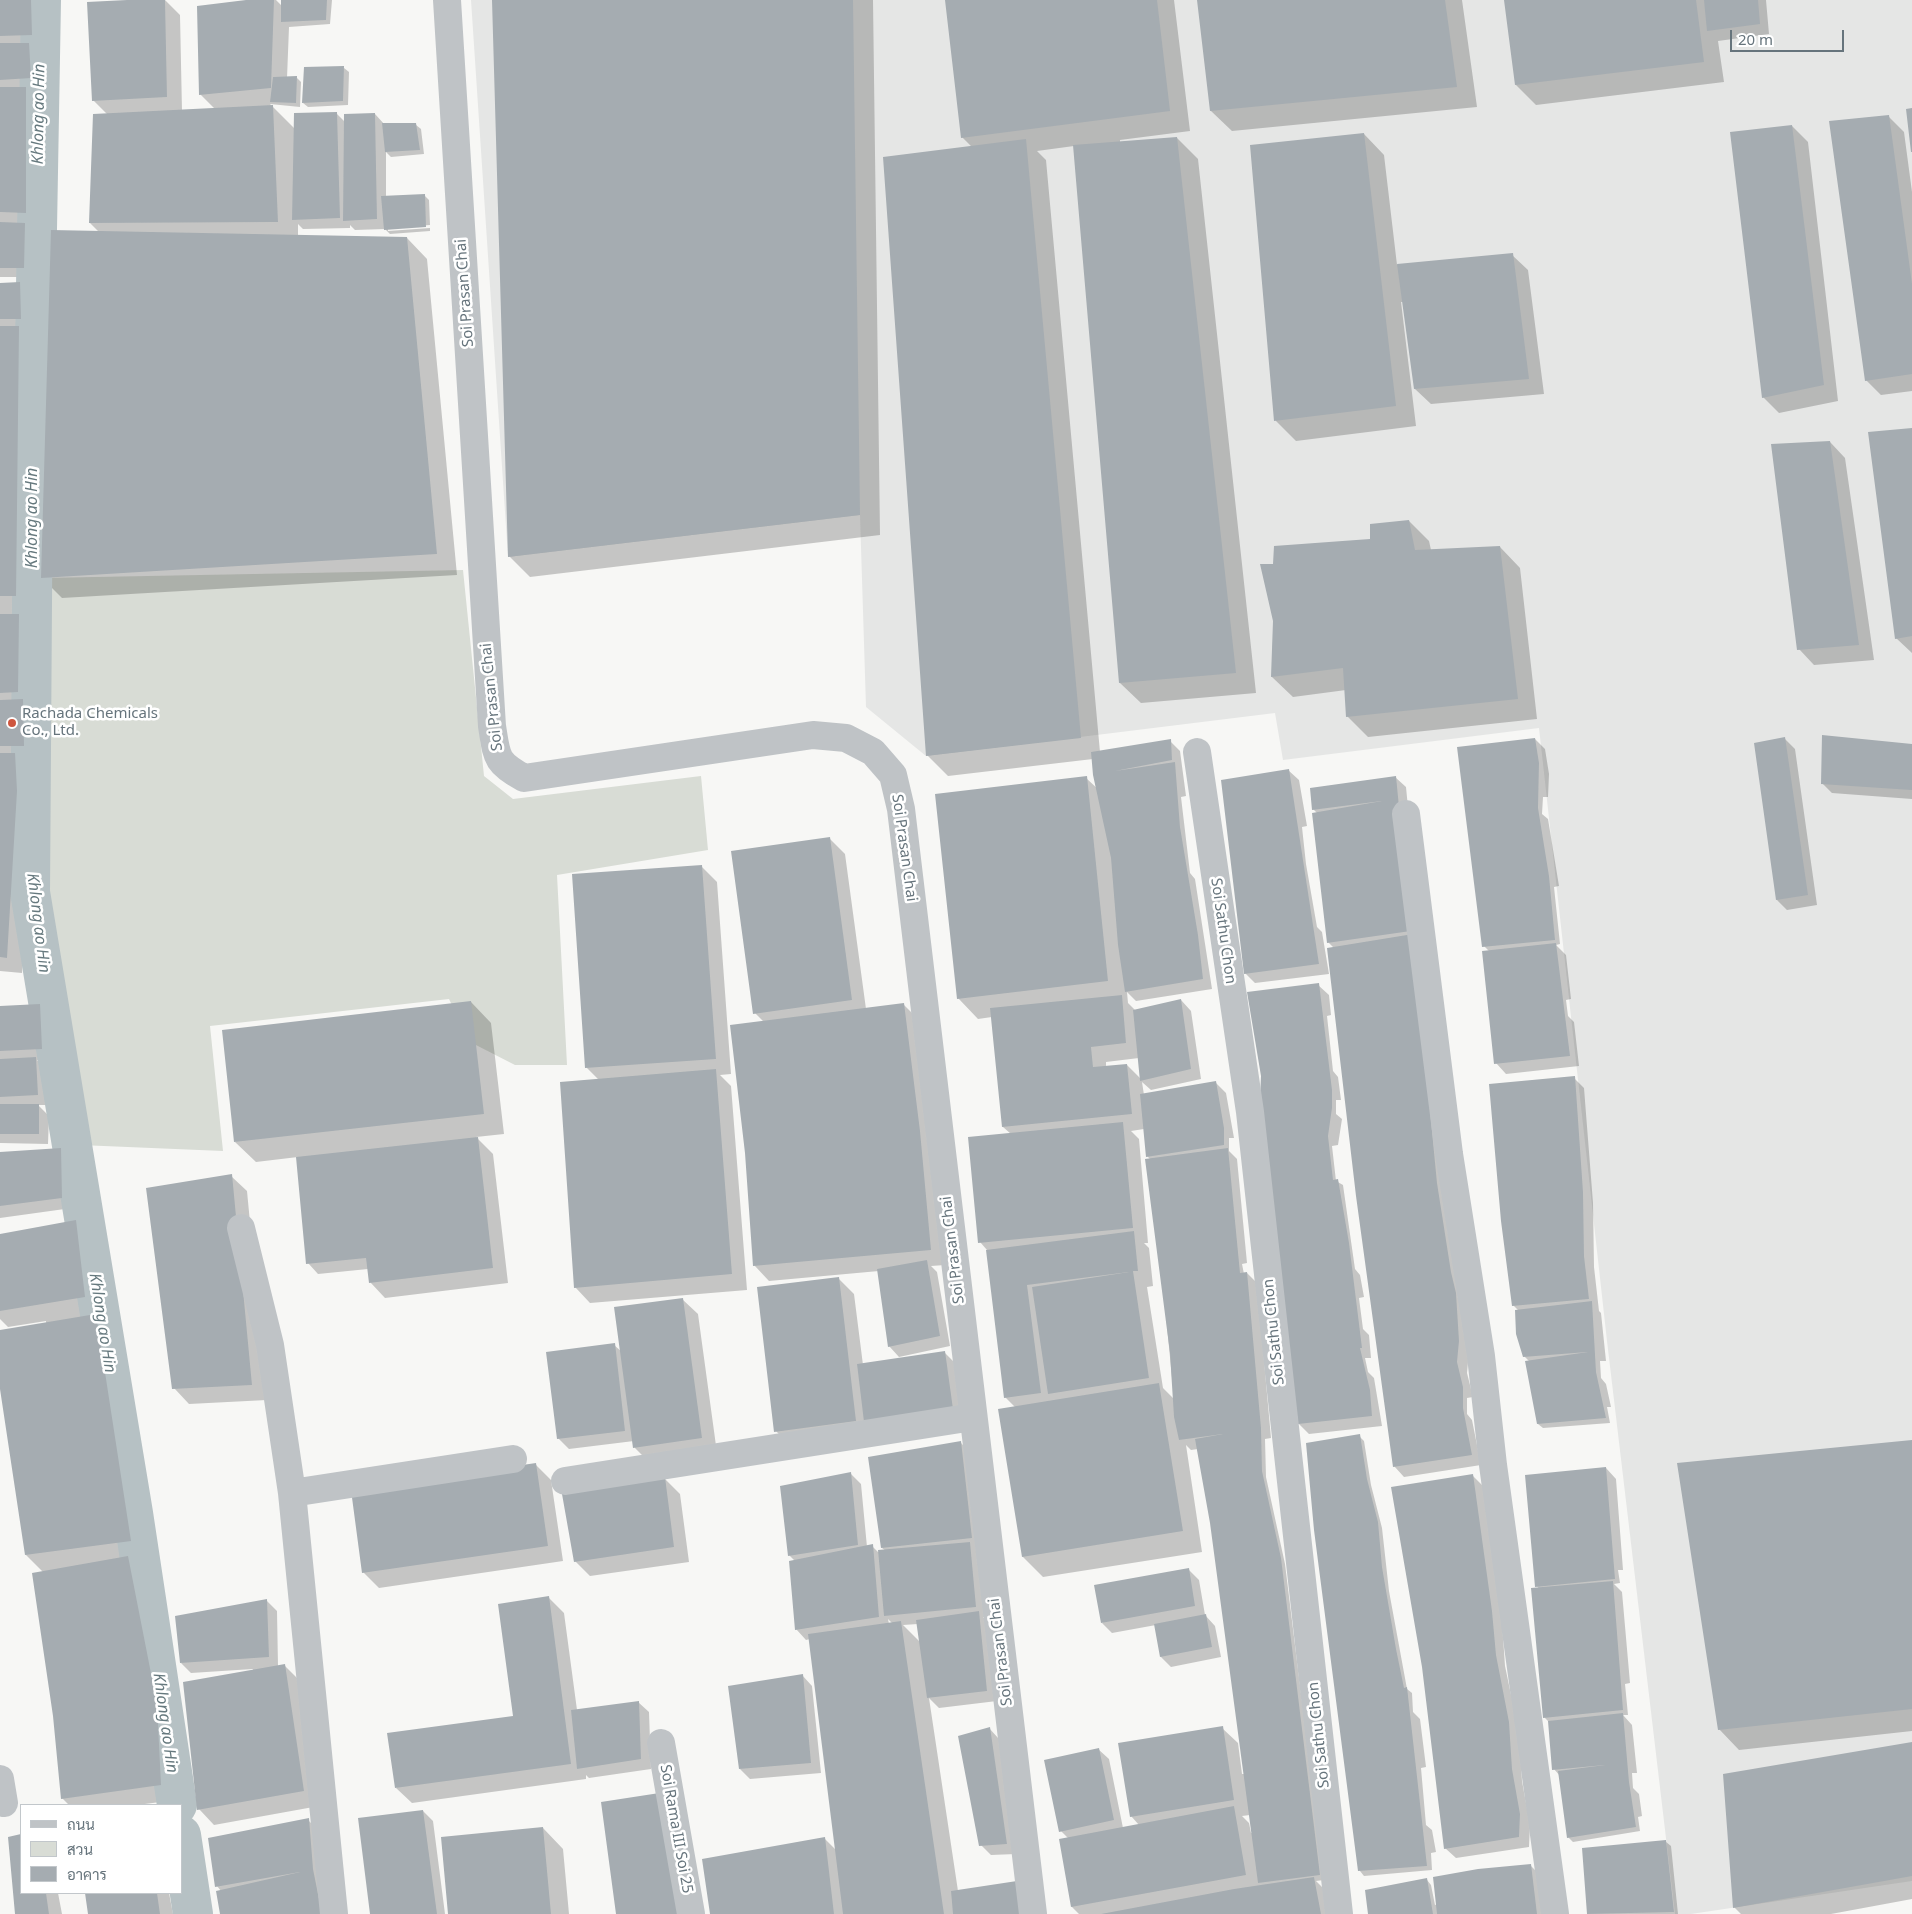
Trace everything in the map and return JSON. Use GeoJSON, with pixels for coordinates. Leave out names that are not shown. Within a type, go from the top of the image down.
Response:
{"type":"FeatureCollection","features":[{"type":"Feature","properties":{"kind":"street","name":"Soi Prasan Chai"},"geometry":{"type":"LineString","coordinates":[[447,0],[492,726],[497,756],[505,768],[524,778],[813,734],[846,738],[873,752],[893,776],[901,809],[1033,1914]]}},
{"type":"Feature","properties":{"kind":"street","name":"Soi Sathu Chon"},"geometry":{"type":"LineString","coordinates":[[1197,752],[1250,1112],[1339,1914]]}},
{"type":"Feature","properties":{"kind":"street"},"geometry":{"type":"LineString","coordinates":[[1406,814],[1449,1154],[1481,1356],[1493,1464],[1555,1914]]}},
{"type":"Feature","properties":{"kind":"street"},"geometry":{"type":"LineString","coordinates":[[240,1228],[270,1345],[292,1493],[334,1914]]}},
{"type":"Feature","properties":{"kind":"street"},"geometry":{"type":"LineString","coordinates":[[565,1481],[973,1417]]}},
{"type":"Feature","properties":{"kind":"street"},"geometry":{"type":"LineString","coordinates":[[292,1493],[513,1459]]}},
{"type":"Feature","properties":{"kind":"street","name":"Soi Rama III Soi 25"},"geometry":{"type":"LineString","coordinates":[[661,1743],[691,1914]]}},
{"type":"Feature","properties":{"kind":"shaded area"},"geometry":{"type":"Polygon","coordinates":[[[471,0],[1912,0],[1912,1881],[1691,1914],[1675,1914],[1607,1341],[1539,728],[1283,760],[1275,713],[926,756],[866,707],[860,515],[508,557],[471,0]]]}},
{"type":"Feature","properties":{"kind":"green space"},"geometry":{"type":"Polygon","coordinates":[[[463,570],[484,776],[513,799],[701,776],[708,850],[557,875],[567,1065],[515,1065],[470,1042],[449,999],[210,1026],[223,1151],[80,1145],[36,866],[41,578],[463,570]]]}},
{"type":"Feature","properties":{"kind":"building"},"geometry":{"type":"Polygon","coordinates":[[[0,0],[31,0],[32,35],[0,36],[0,0]]]}},
{"type":"Feature","properties":{"kind":"building"},"geometry":{"type":"Polygon","coordinates":[[[165,0],[167,97],[92,101],[87,2],[165,0]]]}},
{"type":"Feature","properties":{"kind":"building"},"geometry":{"type":"Polygon","coordinates":[[[246,0],[274,0],[271,88],[199,95],[197,6],[246,0]]]}},
{"type":"Feature","properties":{"kind":"building"},"geometry":{"type":"Polygon","coordinates":[[[281,0],[327,0],[326,20],[281,22],[281,0]]]}},
{"type":"Feature","properties":{"kind":"building"},"geometry":{"type":"Polygon","coordinates":[[[492,0],[853,0],[860,515],[508,557],[492,0]]]}},
{"type":"Feature","properties":{"kind":"building"},"geometry":{"type":"Polygon","coordinates":[[[945,0],[1157,0],[1170,111],[961,138],[945,0]]]}},
{"type":"Feature","properties":{"kind":"building"},"geometry":{"type":"Polygon","coordinates":[[[1197,0],[1445,0],[1457,87],[1210,111],[1197,0]]]}},
{"type":"Feature","properties":{"kind":"building"},"geometry":{"type":"Polygon","coordinates":[[[1504,0],[1696,0],[1704,62],[1515,85],[1504,0]]]}},
{"type":"Feature","properties":{"kind":"building"},"geometry":{"type":"Polygon","coordinates":[[[1704,0],[1758,0],[1760,24],[1707,31],[1704,0]]]}},
{"type":"Feature","properties":{"kind":"building"},"geometry":{"type":"Polygon","coordinates":[[[0,43],[29,43],[31,78],[0,80],[0,43]]]}},
{"type":"Feature","properties":{"kind":"building"},"geometry":{"type":"Polygon","coordinates":[[[344,66],[343,101],[302,103],[304,67],[344,66]]]}},
{"type":"Feature","properties":{"kind":"building"},"geometry":{"type":"Polygon","coordinates":[[[297,76],[296,103],[270,102],[273,77],[297,76]]]}},
{"type":"Feature","properties":{"kind":"building"},"geometry":{"type":"Polygon","coordinates":[[[0,87],[26,87],[26,213],[0,212],[0,87]]]}},
{"type":"Feature","properties":{"kind":"building"},"geometry":{"type":"Polygon","coordinates":[[[273,105],[278,222],[89,223],[93,114],[273,105]]]}},
{"type":"Feature","properties":{"kind":"building"},"geometry":{"type":"Polygon","coordinates":[[[1912,108],[1912,152],[1911,152],[1906,109],[1912,108]]]}},
{"type":"Feature","properties":{"kind":"building"},"geometry":{"type":"Polygon","coordinates":[[[337,112],[340,218],[292,220],[294,113],[337,112]]]}},
{"type":"Feature","properties":{"kind":"building"},"geometry":{"type":"Polygon","coordinates":[[[375,113],[377,219],[343,221],[344,114],[375,113]]]}},
{"type":"Feature","properties":{"kind":"building"},"geometry":{"type":"Polygon","coordinates":[[[1889,115],[1912,284],[1912,374],[1865,381],[1829,121],[1889,115]]]}},
{"type":"Feature","properties":{"kind":"building"},"geometry":{"type":"Polygon","coordinates":[[[382,123],[416,123],[420,150],[385,152],[382,123]]]}},
{"type":"Feature","properties":{"kind":"building"},"geometry":{"type":"Polygon","coordinates":[[[1792,125],[1824,385],[1762,398],[1730,132],[1792,125]]]}},
{"type":"Feature","properties":{"kind":"building"},"geometry":{"type":"Polygon","coordinates":[[[1364,133],[1396,406],[1274,421],[1250,145],[1364,133]]]}},
{"type":"Feature","properties":{"kind":"building"},"geometry":{"type":"Polygon","coordinates":[[[1177,137],[1236,673],[1119,683],[1073,145],[1177,137]]]}},
{"type":"Feature","properties":{"kind":"building"},"geometry":{"type":"Polygon","coordinates":[[[1026,139],[1081,738],[926,756],[883,157],[1026,139]]]}},
{"type":"Feature","properties":{"kind":"building"},"geometry":{"type":"Polygon","coordinates":[[[425,194],[426,227],[384,230],[381,196],[425,194]]]}},
{"type":"Feature","properties":{"kind":"building"},"geometry":{"type":"Polygon","coordinates":[[[0,222],[25,223],[24,268],[0,268],[0,222]]]}},
{"type":"Feature","properties":{"kind":"building"},"geometry":{"type":"Polygon","coordinates":[[[51,230],[407,237],[437,554],[41,578],[51,230]]]}},
{"type":"Feature","properties":{"kind":"building"},"geometry":{"type":"Polygon","coordinates":[[[1513,253],[1529,379],[1414,389],[1397,264],[1513,253]]]}},
{"type":"Feature","properties":{"kind":"building"},"geometry":{"type":"Polygon","coordinates":[[[20,282],[21,319],[0,319],[0,283],[20,282]]]}},
{"type":"Feature","properties":{"kind":"building"},"geometry":{"type":"Polygon","coordinates":[[[0,326],[19,326],[16,596],[0,596],[0,326]]]}},
{"type":"Feature","properties":{"kind":"building"},"geometry":{"type":"Polygon","coordinates":[[[1912,428],[1912,636],[1895,639],[1868,432],[1912,428]]]}},
{"type":"Feature","properties":{"kind":"building"},"geometry":{"type":"Polygon","coordinates":[[[1830,441],[1859,645],[1797,650],[1771,444],[1830,441]]]}},
{"type":"Feature","properties":{"kind":"building"},"geometry":{"type":"Polygon","coordinates":[[[1409,520],[1415,550],[1500,546],[1518,699],[1346,717],[1343,668],[1271,677],[1273,621],[1260,564],[1273,564],[1274,546],[1370,539],[1370,524],[1409,520]]]}},
{"type":"Feature","properties":{"kind":"building"},"geometry":{"type":"Polygon","coordinates":[[[0,614],[19,614],[18,692],[0,693],[0,614]]]}},
{"type":"Feature","properties":{"kind":"building","name":"Rachada Chemicals Co., Ltd."},"geometry":{"type":"Polygon","coordinates":[[[23,699],[24,746],[0,746],[0,700],[23,699]]]}},
{"type":"Feature","properties":{"kind":"building"},"geometry":{"type":"Polygon","coordinates":[[[1822,735],[1912,744],[1912,790],[1821,784],[1822,735]]]}},
{"type":"Feature","properties":{"kind":"building"},"geometry":{"type":"Polygon","coordinates":[[[1785,737],[1808,895],[1776,900],[1754,743],[1785,737]]]}},
{"type":"Feature","properties":{"kind":"building"},"geometry":{"type":"Polygon","coordinates":[[[1535,738],[1539,763],[1538,808],[1549,876],[1555,940],[1482,947],[1457,747],[1535,738]]]}},
{"type":"Feature","properties":{"kind":"building"},"geometry":{"type":"Polygon","coordinates":[[[1171,739],[1172,760],[1115,771],[1175,762],[1180,827],[1198,935],[1203,979],[1125,992],[1118,945],[1111,858],[1093,775],[1091,752],[1171,739]]]}},
{"type":"Feature","properties":{"kind":"building"},"geometry":{"type":"Polygon","coordinates":[[[0,753],[15,753],[17,791],[7,958],[0,957],[0,753]]]}},
{"type":"Feature","properties":{"kind":"building"},"geometry":{"type":"Polygon","coordinates":[[[1289,769],[1319,964],[1244,974],[1221,780],[1289,769]]]}},
{"type":"Feature","properties":{"kind":"building"},"geometry":{"type":"Polygon","coordinates":[[[1087,776],[1108,981],[957,999],[935,794],[1087,776]]]}},
{"type":"Feature","properties":{"kind":"building"},"geometry":{"type":"Polygon","coordinates":[[[1396,776],[1411,931],[1327,943],[1312,813],[1382,801],[1312,810],[1310,788],[1396,776]]]}},
{"type":"Feature","properties":{"kind":"building"},"geometry":{"type":"Polygon","coordinates":[[[830,837],[852,1000],[753,1014],[731,851],[830,837]]]}},
{"type":"Feature","properties":{"kind":"building"},"geometry":{"type":"Polygon","coordinates":[[[702,865],[716,1059],[585,1068],[572,874],[702,865]]]}},
{"type":"Feature","properties":{"kind":"building"},"geometry":{"type":"Polygon","coordinates":[[[1413,934],[1437,1183],[1456,1293],[1459,1341],[1457,1362],[1463,1387],[1463,1408],[1472,1455],[1393,1467],[1356,1196],[1327,948],[1413,934]]]}},
{"type":"Feature","properties":{"kind":"building"},"geometry":{"type":"Polygon","coordinates":[[[1556,943],[1570,1056],[1494,1064],[1482,951],[1556,943]]]}},
{"type":"Feature","properties":{"kind":"building"},"geometry":{"type":"Polygon","coordinates":[[[1319,983],[1332,1090],[1332,1108],[1328,1136],[1333,1180],[1338,1179],[1349,1243],[1362,1348],[1360,1348],[1370,1390],[1372,1416],[1298,1424],[1260,1099],[1261,1076],[1247,992],[1319,983]]]}},
{"type":"Feature","properties":{"kind":"building"},"geometry":{"type":"Polygon","coordinates":[[[1122,995],[1126,1043],[1091,1047],[1093,1067],[1127,1064],[1132,1114],[1002,1127],[990,1008],[1122,995]]]}},
{"type":"Feature","properties":{"kind":"building"},"geometry":{"type":"Polygon","coordinates":[[[1181,999],[1191,1069],[1140,1081],[1133,1010],[1181,999]]]}},
{"type":"Feature","properties":{"kind":"building"},"geometry":{"type":"Polygon","coordinates":[[[471,1001],[484,1114],[234,1142],[222,1030],[471,1001]]]}},
{"type":"Feature","properties":{"kind":"building"},"geometry":{"type":"Polygon","coordinates":[[[904,1003],[920,1131],[931,1250],[753,1266],[745,1153],[730,1025],[904,1003]]]}},
{"type":"Feature","properties":{"kind":"building"},"geometry":{"type":"Polygon","coordinates":[[[40,1004],[42,1049],[0,1051],[0,1006],[40,1004]]]}},
{"type":"Feature","properties":{"kind":"building"},"geometry":{"type":"Polygon","coordinates":[[[36,1057],[38,1095],[0,1097],[0,1059],[36,1057]]]}},
{"type":"Feature","properties":{"kind":"building"},"geometry":{"type":"Polygon","coordinates":[[[716,1069],[732,1274],[574,1288],[560,1082],[716,1069]]]}},
{"type":"Feature","properties":{"kind":"building"},"geometry":{"type":"Polygon","coordinates":[[[1575,1076],[1583,1192],[1584,1256],[1589,1299],[1512,1306],[1501,1221],[1489,1084],[1575,1076]]]}},
{"type":"Feature","properties":{"kind":"building"},"geometry":{"type":"Polygon","coordinates":[[[1216,1081],[1224,1128],[1224,1145],[1146,1157],[1140,1094],[1216,1081]]]}},
{"type":"Feature","properties":{"kind":"building"},"geometry":{"type":"Polygon","coordinates":[[[0,1104],[39,1104],[39,1134],[0,1134],[0,1104]]]}},
{"type":"Feature","properties":{"kind":"building"},"geometry":{"type":"Polygon","coordinates":[[[1123,1122],[1133,1228],[978,1243],[968,1137],[1123,1122]]]}},
{"type":"Feature","properties":{"kind":"building"},"geometry":{"type":"Polygon","coordinates":[[[478,1137],[493,1268],[369,1283],[366,1258],[306,1264],[296,1157],[478,1137]]]}},
{"type":"Feature","properties":{"kind":"building"},"geometry":{"type":"Polygon","coordinates":[[[61,1148],[62,1198],[0,1206],[0,1152],[61,1148]]]}},
{"type":"Feature","properties":{"kind":"building"},"geometry":{"type":"Polygon","coordinates":[[[1228,1148],[1240,1273],[1247,1272],[1261,1428],[1262,1471],[1281,1558],[1320,1875],[1258,1883],[1210,1523],[1195,1439],[1223,1434],[1179,1440],[1174,1417],[1170,1353],[1145,1159],[1228,1148]]]}},
{"type":"Feature","properties":{"kind":"building"},"geometry":{"type":"Polygon","coordinates":[[[232,1174],[252,1385],[172,1389],[146,1188],[232,1174]]]}},
{"type":"Feature","properties":{"kind":"building"},"geometry":{"type":"Polygon","coordinates":[[[76,1220],[85,1297],[0,1311],[0,1234],[76,1220]]]}},
{"type":"Feature","properties":{"kind":"building"},"geometry":{"type":"Polygon","coordinates":[[[1134,1231],[1138,1271],[1133,1271],[1149,1378],[1048,1394],[1032,1287],[1129,1272],[1027,1285],[1041,1393],[1004,1398],[986,1250],[1134,1231]]]}},
{"type":"Feature","properties":{"kind":"building"},"geometry":{"type":"Polygon","coordinates":[[[927,1260],[940,1336],[888,1347],[877,1269],[927,1260]]]}},
{"type":"Feature","properties":{"kind":"building"},"geometry":{"type":"Polygon","coordinates":[[[839,1277],[856,1421],[774,1432],[757,1287],[839,1277]]]}},
{"type":"Feature","properties":{"kind":"building"},"geometry":{"type":"Polygon","coordinates":[[[683,1298],[702,1438],[633,1448],[614,1307],[683,1298]]]}},
{"type":"Feature","properties":{"kind":"building"},"geometry":{"type":"Polygon","coordinates":[[[1592,1301],[1596,1372],[1606,1418],[1537,1424],[1525,1361],[1588,1352],[1523,1357],[1516,1334],[1515,1310],[1592,1301]]]}},
{"type":"Feature","properties":{"kind":"building"},"geometry":{"type":"Polygon","coordinates":[[[96,1314],[131,1541],[25,1555],[0,1389],[0,1330],[96,1314]]]}},
{"type":"Feature","properties":{"kind":"building"},"geometry":{"type":"Polygon","coordinates":[[[615,1343],[625,1431],[557,1439],[546,1352],[615,1343]]]}},
{"type":"Feature","properties":{"kind":"building"},"geometry":{"type":"Polygon","coordinates":[[[945,1351],[953,1409],[864,1422],[857,1364],[945,1351]]]}},
{"type":"Feature","properties":{"kind":"building"},"geometry":{"type":"Polygon","coordinates":[[[1159,1383],[1183,1531],[1022,1557],[998,1409],[1159,1383]]]}},
{"type":"Feature","properties":{"kind":"building"},"geometry":{"type":"Polygon","coordinates":[[[1360,1434],[1367,1479],[1378,1522],[1382,1567],[1396,1649],[1404,1688],[1407,1687],[1427,1866],[1358,1871],[1314,1530],[1306,1443],[1360,1434]]]}},
{"type":"Feature","properties":{"kind":"building"},"geometry":{"type":"Polygon","coordinates":[[[1912,1440],[1912,1709],[1718,1730],[1677,1463],[1912,1440]]]}},
{"type":"Feature","properties":{"kind":"building"},"geometry":{"type":"Polygon","coordinates":[[[961,1441],[972,1538],[881,1548],[868,1457],[961,1441]]]}},
{"type":"Feature","properties":{"kind":"building"},"geometry":{"type":"Polygon","coordinates":[[[536,1463],[548,1546],[362,1573],[351,1490],[536,1463]]]}},
{"type":"Feature","properties":{"kind":"building"},"geometry":{"type":"Polygon","coordinates":[[[1606,1467],[1615,1579],[1535,1587],[1525,1475],[1606,1467]]]}},
{"type":"Feature","properties":{"kind":"building"},"geometry":{"type":"Polygon","coordinates":[[[851,1472],[858,1545],[788,1556],[780,1486],[851,1472]]]}},
{"type":"Feature","properties":{"kind":"building"},"geometry":{"type":"Polygon","coordinates":[[[1473,1474],[1492,1611],[1496,1655],[1509,1722],[1512,1769],[1520,1814],[1519,1837],[1444,1849],[1422,1667],[1391,1487],[1473,1474]]]}},
{"type":"Feature","properties":{"kind":"building"},"geometry":{"type":"Polygon","coordinates":[[[665,1477],[674,1547],[574,1562],[562,1494],[665,1477]]]}},
{"type":"Feature","properties":{"kind":"building"},"geometry":{"type":"Polygon","coordinates":[[[970,1542],[976,1607],[884,1616],[878,1550],[970,1542]]]}},
{"type":"Feature","properties":{"kind":"building"},"geometry":{"type":"Polygon","coordinates":[[[873,1544],[879,1617],[795,1630],[789,1561],[873,1544]]]}},
{"type":"Feature","properties":{"kind":"building"},"geometry":{"type":"Polygon","coordinates":[[[128,1556],[157,1704],[161,1785],[61,1799],[53,1716],[32,1573],[128,1556]]]}},
{"type":"Feature","properties":{"kind":"building"},"geometry":{"type":"Polygon","coordinates":[[[1189,1568],[1195,1606],[1101,1623],[1094,1585],[1189,1568]]]}},
{"type":"Feature","properties":{"kind":"building"},"geometry":{"type":"Polygon","coordinates":[[[1613,1581],[1623,1710],[1543,1718],[1531,1588],[1613,1581]]]}},
{"type":"Feature","properties":{"kind":"building"},"geometry":{"type":"Polygon","coordinates":[[[549,1596],[571,1764],[395,1788],[387,1733],[513,1716],[498,1604],[549,1596]]]}},
{"type":"Feature","properties":{"kind":"building"},"geometry":{"type":"Polygon","coordinates":[[[267,1599],[269,1657],[180,1663],[175,1616],[267,1599]]]}},
{"type":"Feature","properties":{"kind":"building"},"geometry":{"type":"Polygon","coordinates":[[[979,1611],[987,1691],[927,1698],[916,1620],[979,1611]]]}},
{"type":"Feature","properties":{"kind":"building"},"geometry":{"type":"Polygon","coordinates":[[[1206,1614],[1212,1647],[1160,1657],[1154,1624],[1206,1614]]]}},
{"type":"Feature","properties":{"kind":"building"},"geometry":{"type":"Polygon","coordinates":[[[901,1621],[944,1914],[843,1914],[808,1634],[901,1621]]]}},
{"type":"Feature","properties":{"kind":"building"},"geometry":{"type":"Polygon","coordinates":[[[285,1664],[304,1791],[197,1810],[183,1682],[285,1664]]]}},
{"type":"Feature","properties":{"kind":"building"},"geometry":{"type":"Polygon","coordinates":[[[803,1674],[811,1763],[739,1769],[728,1686],[803,1674]]]}},
{"type":"Feature","properties":{"kind":"building"},"geometry":{"type":"Polygon","coordinates":[[[639,1701],[641,1759],[577,1769],[571,1710],[639,1701]]]}},
{"type":"Feature","properties":{"kind":"building"},"geometry":{"type":"Polygon","coordinates":[[[1623,1713],[1629,1782],[1636,1827],[1567,1838],[1558,1771],[1605,1765],[1552,1770],[1548,1721],[1623,1713]]]}},
{"type":"Feature","properties":{"kind":"building"},"geometry":{"type":"Polygon","coordinates":[[[1223,1726],[1234,1800],[1130,1817],[1118,1743],[1223,1726]]]}},
{"type":"Feature","properties":{"kind":"building"},"geometry":{"type":"Polygon","coordinates":[[[990,1727],[1007,1844],[979,1846],[958,1736],[990,1727]]]}},
{"type":"Feature","properties":{"kind":"building"},"geometry":{"type":"Polygon","coordinates":[[[1912,1742],[1912,1876],[1733,1908],[1723,1774],[1912,1742]]]}},
{"type":"Feature","properties":{"kind":"building"},"geometry":{"type":"Polygon","coordinates":[[[1099,1748],[1114,1820],[1059,1832],[1044,1760],[1099,1748]]]}},
{"type":"Feature","properties":{"kind":"building"},"geometry":{"type":"Polygon","coordinates":[[[666,1792],[684,1914],[616,1914],[601,1802],[666,1792]]]}},
{"type":"Feature","properties":{"kind":"building"},"geometry":{"type":"Polygon","coordinates":[[[1234,1806],[1246,1875],[1071,1907],[1059,1839],[1234,1806]]]}},
{"type":"Feature","properties":{"kind":"building"},"geometry":{"type":"Polygon","coordinates":[[[423,1810],[437,1914],[370,1914],[358,1818],[423,1810]]]}},
{"type":"Feature","properties":{"kind":"building"},"geometry":{"type":"Polygon","coordinates":[[[309,1818],[313,1869],[322,1914],[220,1914],[216,1891],[300,1872],[215,1887],[208,1838],[309,1818]]]}},
{"type":"Feature","properties":{"kind":"building"},"geometry":{"type":"Polygon","coordinates":[[[543,1827],[551,1914],[448,1914],[441,1837],[543,1827]]]}},
{"type":"Feature","properties":{"kind":"building"},"geometry":{"type":"Polygon","coordinates":[[[20,1834],[20,1894],[46,1894],[49,1914],[15,1914],[8,1837],[20,1834]]]}},
{"type":"Feature","properties":{"kind":"building"},"geometry":{"type":"Polygon","coordinates":[[[825,1837],[834,1914],[710,1914],[702,1859],[825,1837]]]}},
{"type":"Feature","properties":{"kind":"building"},"geometry":{"type":"Polygon","coordinates":[[[1666,1840],[1674,1912],[1587,1914],[1582,1848],[1666,1840]]]}},
{"type":"Feature","properties":{"kind":"building"},"geometry":{"type":"Polygon","coordinates":[[[1531,1864],[1537,1914],[1437,1914],[1433,1877],[1478,1869],[1531,1864]]]}},
{"type":"Feature","properties":{"kind":"building"},"geometry":{"type":"Polygon","coordinates":[[[1314,1877],[1321,1914],[1101,1914],[1234,1889],[1314,1877]]]}},
{"type":"Feature","properties":{"kind":"building"},"geometry":{"type":"Polygon","coordinates":[[[1427,1878],[1433,1914],[1368,1914],[1365,1890],[1427,1878]]]}},
{"type":"Feature","properties":{"kind":"building"},"geometry":{"type":"Polygon","coordinates":[[[1017,1881],[1023,1914],[953,1914],[951,1891],[1017,1881]]]}},
{"type":"Feature","properties":{"kind":"building"},"geometry":{"type":"Polygon","coordinates":[[[85,1894],[157,1894],[160,1914],[88,1914],[85,1894]]]}},
{"type":"Feature","properties":{"kind":"waterway","name":"Khlong ao Hin"},"geometry":{"type":"LineString","coordinates":[[41,0],[33,457],[30,892],[133,1513],[177,1804]]}},
{"type":"Feature","properties":{"kind":"waterway","name":"Khlong ao Hin"},"geometry":{"type":"LineString","coordinates":[[182,1842],[193,1914]]}},
{"type":"Feature","properties":{"kind":"place","name":"Rachada Chemicals Co., Ltd."},"geometry":{"type":"Point","coordinates":[12,723]}}]}
